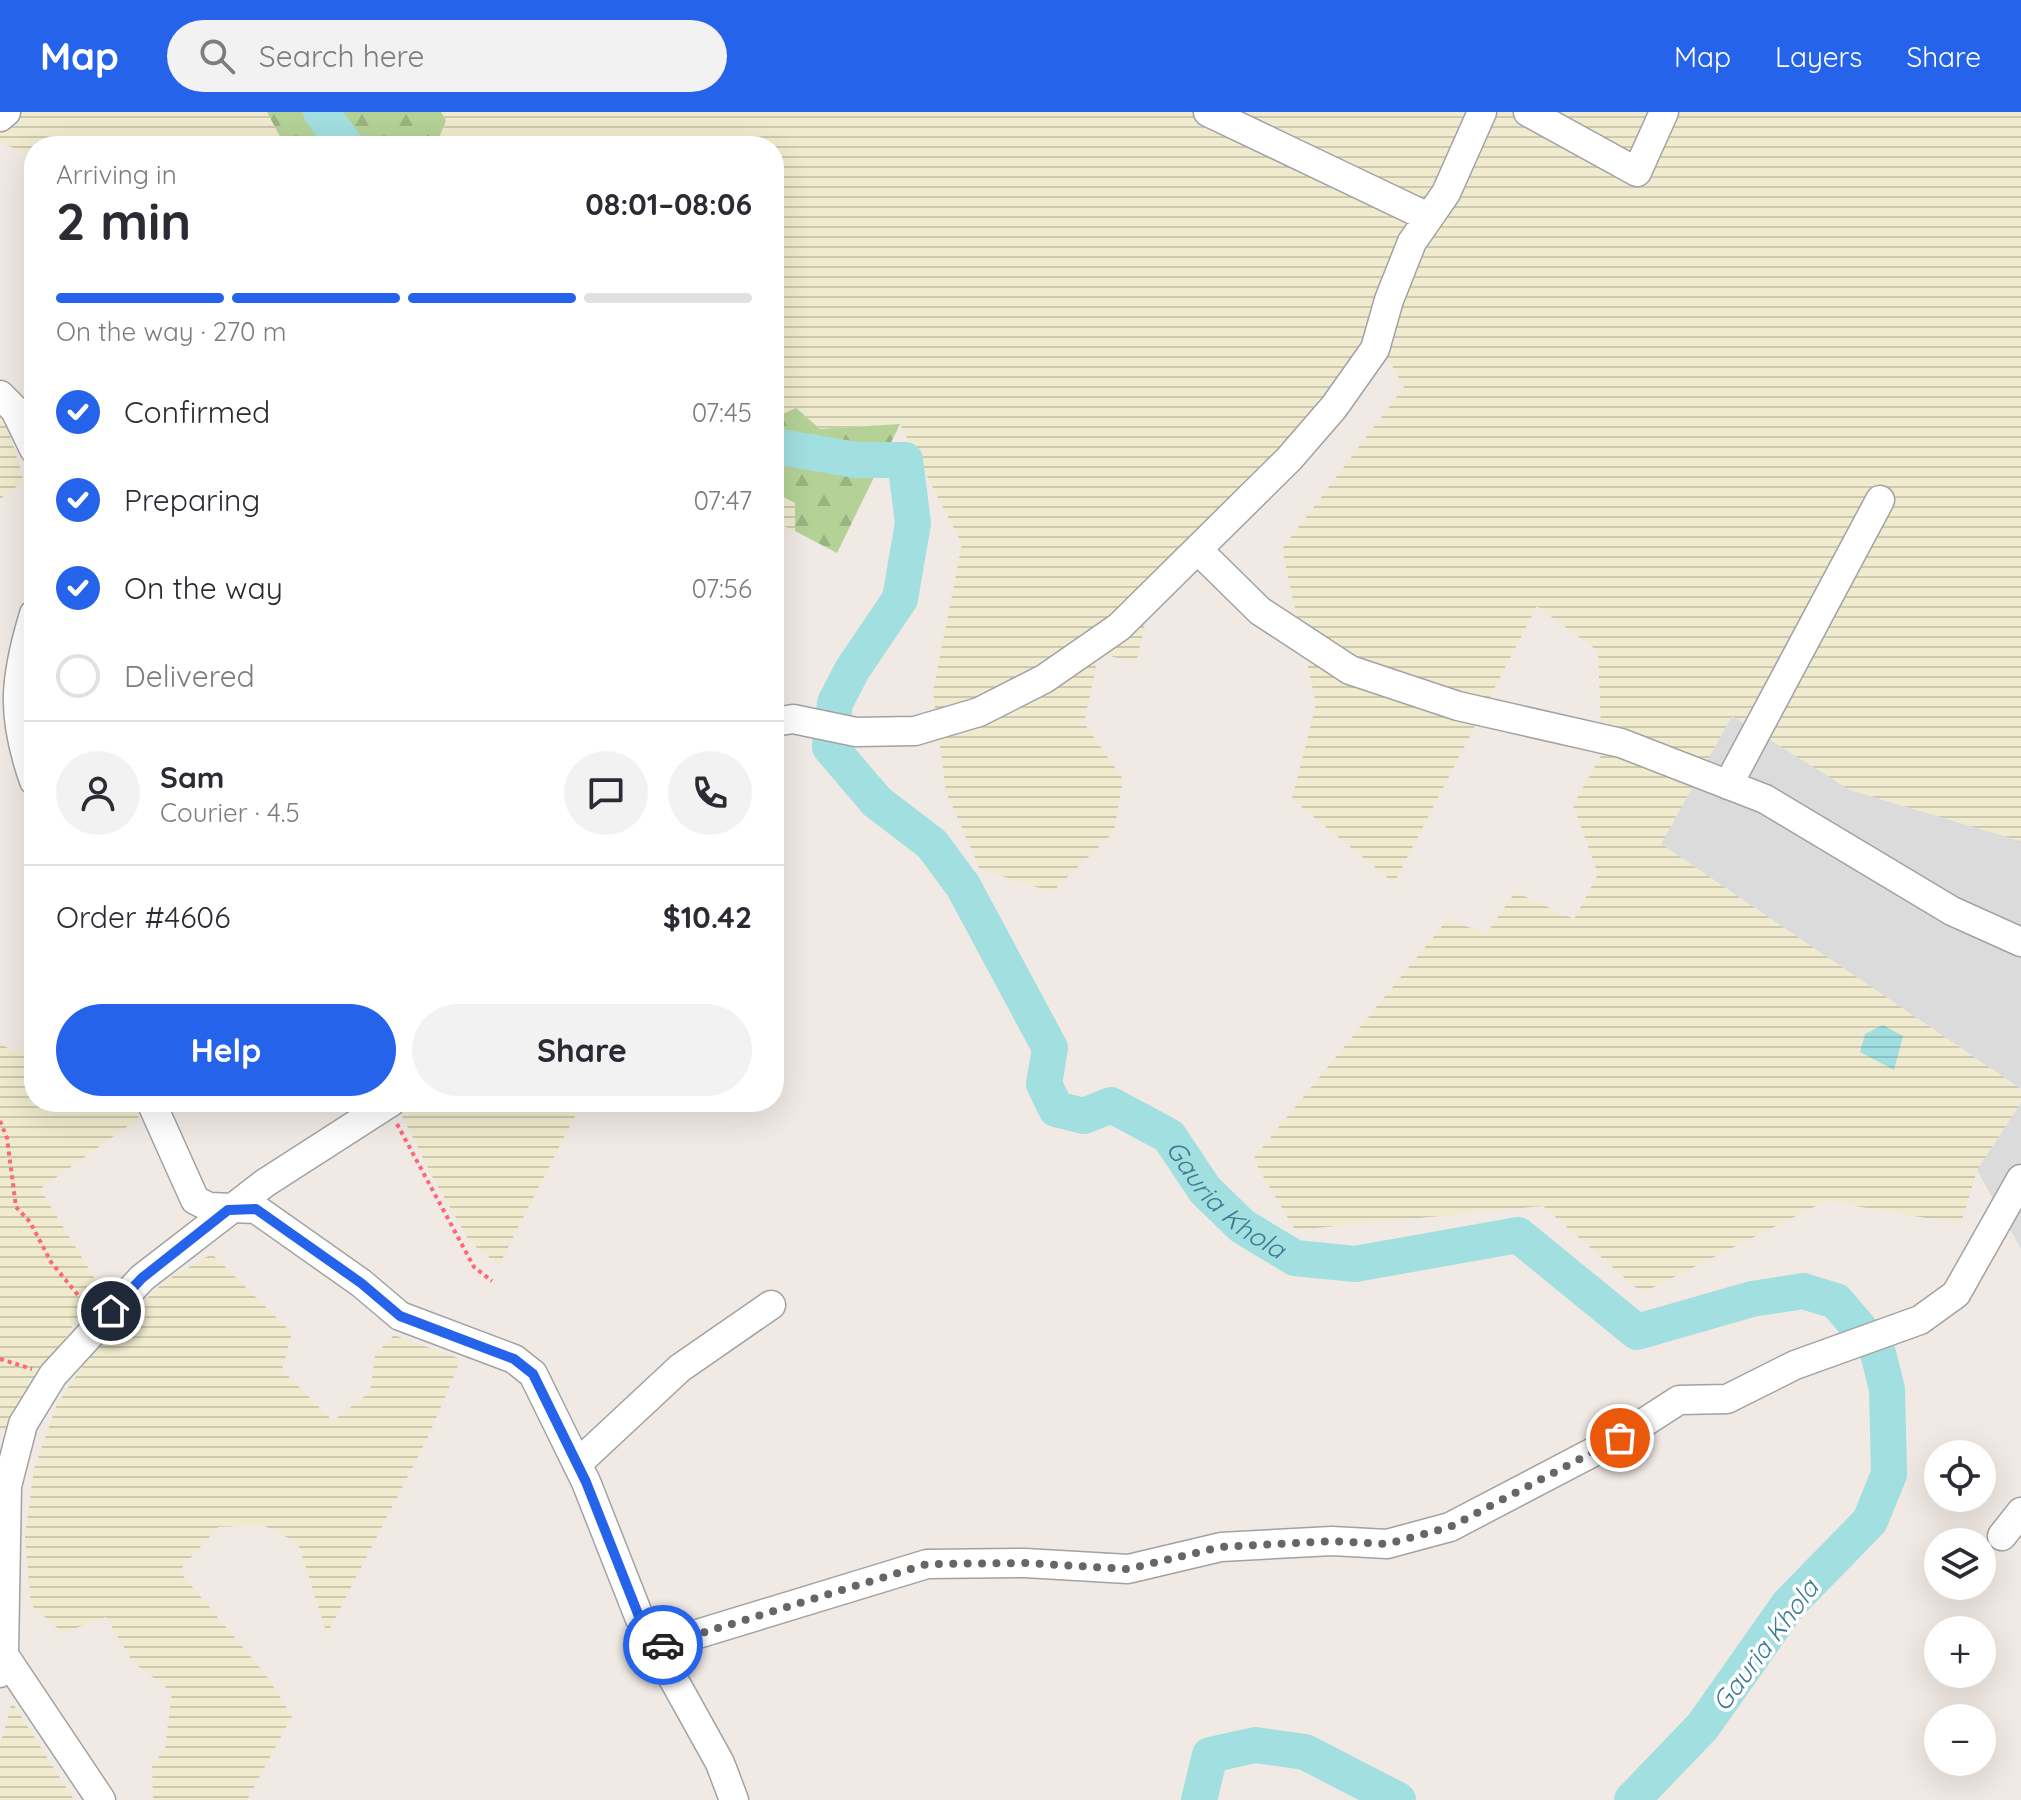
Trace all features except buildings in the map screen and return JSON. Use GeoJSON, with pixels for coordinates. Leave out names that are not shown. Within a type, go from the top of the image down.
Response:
{"type":"FeatureCollection","features":[{"type":"Feature","properties":{"kind":"street"},"geometry":{"type":"LineString","coordinates":[[0,117],[6,112]]}},
{"type":"Feature","properties":{"kind":"street"},"geometry":{"type":"LineString","coordinates":[[784,720],[856,732],[915,731],[979,712],[1044,679],[1119,627],[1289,459],[1334,407],[1375,349],[1397,275],[1428,217],[1446,193],[1482,112]]}},
{"type":"Feature","properties":{"kind":"street"},"geometry":{"type":"LineString","coordinates":[[1528,112],[1637,172],[1664,112]]}},
{"type":"Feature","properties":{"kind":"street"},"geometry":{"type":"LineString","coordinates":[[1224,115],[1428,217]]}},
{"type":"Feature","properties":{"kind":"street"},"geometry":{"type":"LineString","coordinates":[[0,395],[15,410],[24,428]]}},
{"type":"Feature","properties":{"kind":"street"},"geometry":{"type":"LineString","coordinates":[[1728,785],[1880,500]]}},
{"type":"Feature","properties":{"kind":"street"},"geometry":{"type":"LineString","coordinates":[[1199,551],[1260,611],[1350,670],[1458,706],[1621,743],[1765,799],[1952,911],[2021,942]]}},
{"type":"Feature","properties":{"kind":"street"},"geometry":{"type":"LineString","coordinates":[[24,647],[16,694],[19,738],[24,752]]}},
{"type":"Feature","properties":{"kind":"street"},"geometry":{"type":"LineString","coordinates":[[155,1112],[195,1200],[228,1210],[256,1209],[299,1243],[361,1283],[400,1316],[514,1359],[533,1374],[577,1464],[640,1619],[720,1763],[734,1800]]}},
{"type":"Feature","properties":{"kind":"street"},"geometry":{"type":"LineString","coordinates":[[101,1800],[1,1658],[7,1486],[23,1424],[53,1375],[142,1278],[228,1210],[375,1112]]}},
{"type":"Feature","properties":{"kind":"street"},"geometry":{"type":"LineString","coordinates":[[655,1647],[927,1564],[1025,1563],[1128,1569],[1221,1547],[1332,1541],[1387,1544],[1450,1527],[1620,1438],[1679,1400],[1727,1399],[1795,1365],[1920,1320],[1956,1294],[2021,1179]]}},
{"type":"Feature","properties":{"kind":"street"},"geometry":{"type":"LineString","coordinates":[[577,1464],[680,1368],[771,1305]]}},
{"type":"Feature","properties":{"kind":"street"},"geometry":{"type":"LineString","coordinates":[[2002,1536],[2021,1512]]}},
{"type":"Feature","properties":{"kind":"path"},"geometry":{"type":"LineString","coordinates":[[393,1112],[402,1137],[474,1267],[492,1281]]}},
{"type":"Feature","properties":{"kind":"path"},"geometry":{"type":"LineString","coordinates":[[0,1121],[7,1138],[16,1207],[30,1222],[51,1262],[86,1305],[111,1311]]}},
{"type":"Feature","properties":{"kind":"path"},"geometry":{"type":"LineString","coordinates":[[0,1359],[53,1375]]}},
{"type":"Feature","properties":{"kind":"shaded area"},"geometry":{"type":"Polygon","coordinates":[[[4,112],[267,112],[280,136],[24,136],[24,153],[0,142],[0,116],[4,112]]]}},
{"type":"Feature","properties":{"kind":"shaded area"},"geometry":{"type":"Polygon","coordinates":[[[441,112],[2021,112],[2021,841],[1850,790],[1732,716],[1661,844],[2021,1089],[2021,1102],[1977,1170],[1961,1224],[1826,1201],[1642,1293],[1543,1206],[1295,1230],[1253,1159],[1447,920],[1487,933],[1515,892],[1574,919],[1598,874],[1573,805],[1602,754],[1598,651],[1537,606],[1394,883],[1292,799],[1316,704],[1282,549],[1404,387],[1387,357],[1146,620],[1136,663],[1099,653],[1084,723],[1123,779],[1114,832],[1052,892],[980,869],[946,792],[933,691],[962,544],[900,424],[820,429],[796,408],[784,413],[784,136],[440,136],[446,120],[441,112]]]}},
{"type":"Feature","properties":{"kind":"shaded area"},"geometry":{"type":"Polygon","coordinates":[[[0,418],[6,422],[24,481],[0,499],[0,418]]]}},
{"type":"Feature","properties":{"kind":"shaded area"},"geometry":{"type":"Polygon","coordinates":[[[784,497],[795,503],[795,531],[784,526],[784,497]]]}},
{"type":"Feature","properties":{"kind":"shaded area"},"geometry":{"type":"Polygon","coordinates":[[[1732,715],[1850,790],[2021,841],[2021,1089],[1661,844],[1732,715]]]}},
{"type":"Feature","properties":{"kind":"shaded area"},"geometry":{"type":"Polygon","coordinates":[[[0,1043],[14,1052],[24,1048],[24,1112],[136,1112],[139,1118],[40,1189],[98,1284],[10,1429],[0,1428],[0,1043]]]}},
{"type":"Feature","properties":{"kind":"shaded area"},"geometry":{"type":"Polygon","coordinates":[[[2021,1102],[2021,1249],[1977,1170],[2021,1102]]]}},
{"type":"Feature","properties":{"kind":"shaded area"},"geometry":{"type":"Polygon","coordinates":[[[400,1112],[577,1112],[499,1265],[470,1242],[400,1112]]]}},
{"type":"Feature","properties":{"kind":"shaded area"},"geometry":{"type":"Polygon","coordinates":[[[212,1254],[292,1333],[282,1370],[333,1421],[370,1392],[375,1355],[394,1335],[461,1359],[428,1437],[327,1634],[298,1543],[263,1525],[218,1527],[179,1571],[266,1675],[292,1716],[247,1800],[153,1800],[152,1766],[165,1749],[172,1692],[133,1662],[106,1617],[63,1633],[31,1605],[25,1536],[34,1469],[57,1404],[95,1348],[165,1281],[212,1254]]]}},
{"type":"Feature","properties":{"kind":"shaded area"},"geometry":{"type":"Polygon","coordinates":[[[12,1702],[74,1800],[0,1800],[0,1745],[12,1702]]]}},
{"type":"Feature","properties":{"kind":"green space"},"geometry":{"type":"Polygon","coordinates":[[[267,112],[441,112],[446,120],[440,136],[280,136],[267,112]]]}},
{"type":"Feature","properties":{"kind":"green space"},"geometry":{"type":"Polygon","coordinates":[[[796,408],[820,429],[900,424],[837,553],[795,531],[795,503],[784,497],[784,413],[796,408]]]}},
{"type":"Feature","properties":{"kind":"water"},"geometry":{"type":"Polygon","coordinates":[[[1883,1025],[1903,1036],[1894,1070],[1860,1052],[1865,1034],[1883,1025]]]}},
{"type":"Feature","properties":{"kind":"waterway","name":"Gauria Khola"},"geometry":{"type":"LineString","coordinates":[[321,112],[339,136]]}},
{"type":"Feature","properties":{"kind":"waterway","name":"Gauria Khola"},"geometry":{"type":"LineString","coordinates":[[784,448],[856,460],[905,460],[913,523],[900,599],[852,670],[835,703],[830,747],[877,802],[932,844],[963,886],[1050,1048],[1044,1084],[1056,1109],[1084,1116],[1111,1105],[1169,1136],[1205,1190],[1242,1226],[1295,1258],[1355,1264],[1518,1235],[1637,1332],[1752,1299],[1803,1291],[1836,1301],[1877,1349],[1887,1389],[1889,1474],[1870,1521],[1788,1605],[1703,1726],[1632,1800]]}},
{"type":"Feature","properties":{"kind":"waterway","name":"Gauria Khola"},"geometry":{"type":"LineString","coordinates":[[1199,1800],[1210,1755],[1255,1745],[1305,1752],[1398,1800]]}},
{"type":"Feature","properties":{"kind":"way so far"},"geometry":{"type":"LineString","coordinates":[[663,1645],[723,1624],[927,1564],[1025,1563],[1128,1569],[1221,1547],[1332,1541],[1387,1544],[1450,1527],[1620,1438]]}},
{"type":"Feature","properties":{"kind":"route"},"geometry":{"type":"LineString","coordinates":[[111,1311],[142,1278],[228,1210],[256,1209],[299,1243],[361,1283],[400,1316],[514,1359],[533,1374],[586,1482],[640,1619],[655,1647],[663,1645]]}}]}
